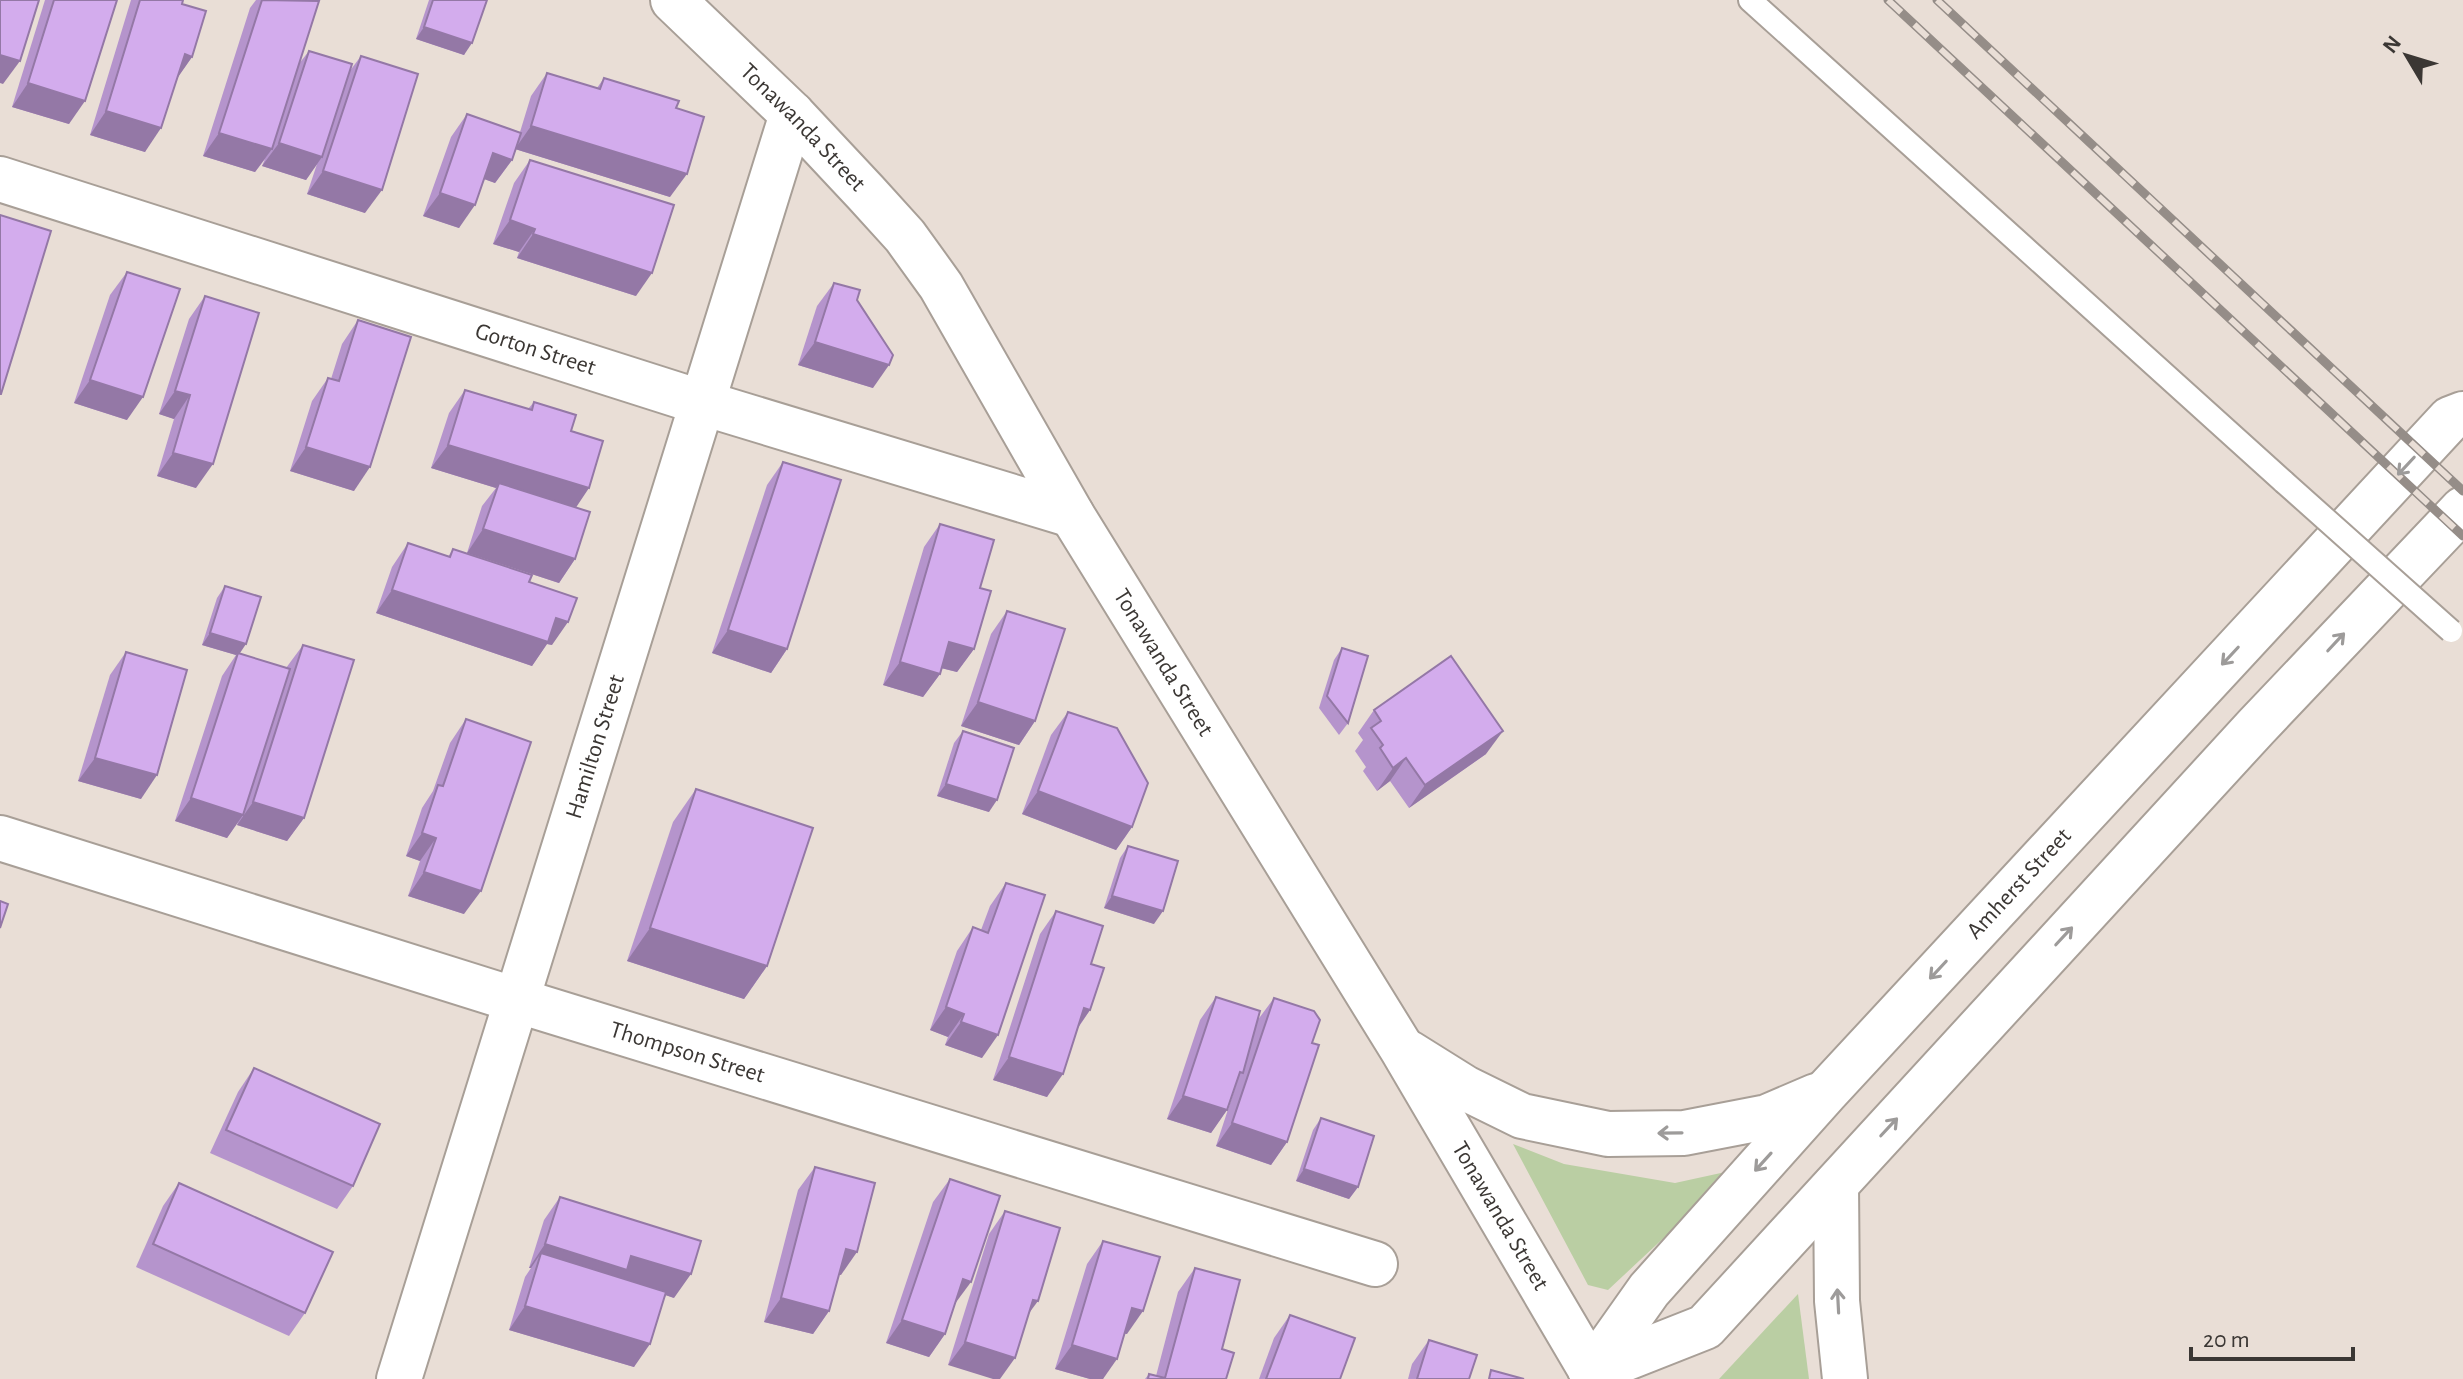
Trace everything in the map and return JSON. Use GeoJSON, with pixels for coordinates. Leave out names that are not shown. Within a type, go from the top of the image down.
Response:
{"type":"FeatureCollection","features":[{"type":"Feature","properties":{"kind":"street","name":"Tonawanda Street"},"geometry":{"type":"LineString","coordinates":[[673,0],[792,114],[905,236],[941,286],[1072,515],[1402,1049],[1594,1375]]}},
{"type":"Feature","properties":{"kind":"street","name":"Hamilton Street"},"geometry":{"type":"LineString","coordinates":[[399,1379],[792,114]]}},
{"type":"Feature","properties":{"kind":"street","name":"Gorton Street"},"geometry":{"type":"LineString","coordinates":[[0,179],[703,403],[1072,515]]}},
{"type":"Feature","properties":{"kind":"street","name":"Amherst Street"},"geometry":{"type":"LineString","coordinates":[[1594,1375],[1649,1290],[1826,1092],[2450,419],[2463,414]]}},
{"type":"Feature","properties":{"kind":"street"},"geometry":{"type":"LineString","coordinates":[[1594,1375],[1705,1327],[2256,727],[2463,509]]}},
{"type":"Feature","properties":{"kind":"street","name":"Thompson Street"},"geometry":{"type":"LineString","coordinates":[[0,838],[1375,1264]]}},
{"type":"Feature","properties":{"kind":"street"},"geometry":{"type":"LineString","coordinates":[[1402,1049],[1465,1088],[1522,1116],[1608,1134],[1684,1133],[1767,1117],[1826,1092]]}},
{"type":"Feature","properties":{"kind":"street"},"geometry":{"type":"LineString","coordinates":[[1836,1185],[1837,1301],[1845,1379]]}},
{"type":"Feature","properties":{"kind":"lane"},"geometry":{"type":"LineString","coordinates":[[1750,0],[2457,637]]}},
{"type":"Feature","properties":{"kind":"green space"},"geometry":{"type":"Polygon","coordinates":[[[1513,1144],[1564,1164],[1675,1183],[1730,1171],[1701,1203],[1608,1290],[1588,1285],[1513,1144]]]}},
{"type":"Feature","properties":{"kind":"green space"},"geometry":{"type":"Polygon","coordinates":[[[1798,1294],[1809,1379],[1719,1379],[1798,1294]]]}},
{"type":"Feature","properties":{"kind":"building"},"geometry":{"type":"Polygon","coordinates":[[[0,0],[39,0],[20,61],[0,55],[0,0]]]}},
{"type":"Feature","properties":{"kind":"building"},"geometry":{"type":"Polygon","coordinates":[[[54,0],[117,0],[85,101],[28,83],[54,0]]]}},
{"type":"Feature","properties":{"kind":"building"},"geometry":{"type":"Polygon","coordinates":[[[140,0],[183,0],[182,4],[206,11],[192,57],[185,54],[161,128],[106,111],[140,0]]]}},
{"type":"Feature","properties":{"kind":"building"},"geometry":{"type":"Polygon","coordinates":[[[262,0],[319,1],[272,149],[219,133],[262,0]]]}},
{"type":"Feature","properties":{"kind":"building"},"geometry":{"type":"Polygon","coordinates":[[[433,0],[487,0],[472,43],[424,27],[433,0]]]}},
{"type":"Feature","properties":{"kind":"building"},"geometry":{"type":"Polygon","coordinates":[[[309,51],[352,64],[322,157],[279,143],[309,51]]]}},
{"type":"Feature","properties":{"kind":"building"},"geometry":{"type":"Polygon","coordinates":[[[361,56],[418,74],[382,190],[323,171],[361,56]]]}},
{"type":"Feature","properties":{"kind":"building"},"geometry":{"type":"Polygon","coordinates":[[[547,73],[600,89],[604,78],[679,101],[676,108],[704,117],[687,174],[531,126],[547,73]]]}},
{"type":"Feature","properties":{"kind":"building"},"geometry":{"type":"Polygon","coordinates":[[[467,114],[521,133],[512,160],[493,153],[475,205],[440,193],[467,114]]]}},
{"type":"Feature","properties":{"kind":"building"},"geometry":{"type":"Polygon","coordinates":[[[530,160],[674,205],[652,273],[533,234],[535,229],[510,220],[530,160]]]}},
{"type":"Feature","properties":{"kind":"building"},"geometry":{"type":"Polygon","coordinates":[[[0,215],[51,231],[1,394],[0,394],[0,215]]]}},
{"type":"Feature","properties":{"kind":"building"},"geometry":{"type":"Polygon","coordinates":[[[127,272],[180,289],[143,397],[90,380],[127,272]]]}},
{"type":"Feature","properties":{"kind":"building"},"geometry":{"type":"Polygon","coordinates":[[[834,283],[860,290],[857,300],[893,355],[889,365],[815,342],[834,283]]]}},
{"type":"Feature","properties":{"kind":"building"},"geometry":{"type":"Polygon","coordinates":[[[205,296],[259,313],[213,464],[173,453],[190,395],[175,391],[205,296]]]}},
{"type":"Feature","properties":{"kind":"building"},"geometry":{"type":"Polygon","coordinates":[[[358,320],[411,337],[370,467],[306,447],[328,378],[339,381],[358,320]]]}},
{"type":"Feature","properties":{"kind":"building"},"geometry":{"type":"Polygon","coordinates":[[[465,390],[532,410],[534,402],[576,415],[571,431],[603,441],[589,488],[448,445],[465,390]]]}},
{"type":"Feature","properties":{"kind":"building"},"geometry":{"type":"Polygon","coordinates":[[[783,462],[841,480],[787,649],[728,630],[783,462]]]}},
{"type":"Feature","properties":{"kind":"building"},"geometry":{"type":"Polygon","coordinates":[[[499,483],[590,512],[575,559],[483,529],[499,483]]]}},
{"type":"Feature","properties":{"kind":"building"},"geometry":{"type":"Polygon","coordinates":[[[940,524],[994,540],[980,588],[991,591],[974,649],[949,642],[940,674],[900,662],[940,524]]]}},
{"type":"Feature","properties":{"kind":"building"},"geometry":{"type":"Polygon","coordinates":[[[408,543],[450,557],[453,549],[532,575],[529,582],[577,598],[568,622],[556,618],[548,642],[392,590],[408,543]]]}},
{"type":"Feature","properties":{"kind":"building"},"geometry":{"type":"Polygon","coordinates":[[[225,586],[261,597],[246,644],[210,633],[225,586]]]}},
{"type":"Feature","properties":{"kind":"building"},"geometry":{"type":"Polygon","coordinates":[[[1007,611],[1065,629],[1035,721],[978,702],[1007,611]]]}},
{"type":"Feature","properties":{"kind":"building"},"geometry":{"type":"Polygon","coordinates":[[[303,645],[354,660],[304,818],[253,802],[303,645]]]}},
{"type":"Feature","properties":{"kind":"building"},"geometry":{"type":"Polygon","coordinates":[[[1342,648],[1368,656],[1348,723],[1327,696],[1342,648]]]}},
{"type":"Feature","properties":{"kind":"building"},"geometry":{"type":"Polygon","coordinates":[[[126,652],[187,670],[157,775],[95,758],[126,652]]]}},
{"type":"Feature","properties":{"kind":"building"},"geometry":{"type":"Polygon","coordinates":[[[238,653],[290,669],[243,815],[191,798],[238,653]]]}},
{"type":"Feature","properties":{"kind":"building"},"geometry":{"type":"Polygon","coordinates":[[[1451,656],[1503,731],[1425,785],[1406,758],[1393,768],[1371,728],[1381,721],[1374,710],[1451,656]]]}},
{"type":"Feature","properties":{"kind":"building"},"geometry":{"type":"Polygon","coordinates":[[[1068,712],[1117,728],[1148,783],[1132,827],[1038,791],[1068,712]]]}},
{"type":"Feature","properties":{"kind":"building"},"geometry":{"type":"Polygon","coordinates":[[[466,719],[531,742],[481,891],[424,872],[436,838],[422,833],[438,785],[443,786],[466,719]]]}},
{"type":"Feature","properties":{"kind":"building"},"geometry":{"type":"Polygon","coordinates":[[[963,731],[1014,748],[997,800],[946,784],[963,731]]]}},
{"type":"Feature","properties":{"kind":"building"},"geometry":{"type":"Polygon","coordinates":[[[696,789],[813,828],[767,966],[650,928],[696,789]]]}},
{"type":"Feature","properties":{"kind":"building"},"geometry":{"type":"Polygon","coordinates":[[[1128,846],[1178,861],[1163,911],[1112,896],[1128,846]]]}},
{"type":"Feature","properties":{"kind":"building"},"geometry":{"type":"Polygon","coordinates":[[[1006,883],[1045,895],[998,1035],[961,1022],[964,1014],[946,1007],[973,927],[988,933],[1006,883]]]}},
{"type":"Feature","properties":{"kind":"building"},"geometry":{"type":"Polygon","coordinates":[[[0,901],[8,904],[0,928],[0,901]]]}},
{"type":"Feature","properties":{"kind":"building"},"geometry":{"type":"Polygon","coordinates":[[[1056,911],[1103,926],[1091,964],[1104,968],[1090,1010],[1084,1008],[1063,1074],[1009,1057],[1056,911]]]}},
{"type":"Feature","properties":{"kind":"building"},"geometry":{"type":"Polygon","coordinates":[[[1216,997],[1260,1011],[1243,1073],[1240,1072],[1227,1110],[1183,1096],[1216,997]]]}},
{"type":"Feature","properties":{"kind":"building"},"geometry":{"type":"Polygon","coordinates":[[[1274,998],[1314,1011],[1320,1020],[1312,1043],[1319,1045],[1287,1142],[1232,1123],[1274,998]]]}},
{"type":"Feature","properties":{"kind":"building"},"geometry":{"type":"Polygon","coordinates":[[[254,1068],[380,1124],[353,1186],[226,1130],[254,1068]]]}},
{"type":"Feature","properties":{"kind":"building"},"geometry":{"type":"Polygon","coordinates":[[[1321,1118],[1374,1136],[1358,1187],[1304,1169],[1321,1118]]]}},
{"type":"Feature","properties":{"kind":"building"},"geometry":{"type":"Polygon","coordinates":[[[815,1167],[875,1183],[857,1252],[846,1249],[829,1311],[781,1298],[815,1167]]]}},
{"type":"Feature","properties":{"kind":"building"},"geometry":{"type":"Polygon","coordinates":[[[950,1179],[1000,1196],[971,1282],[963,1279],[945,1334],[902,1320],[950,1179]]]}},
{"type":"Feature","properties":{"kind":"building"},"geometry":{"type":"Polygon","coordinates":[[[179,1183],[333,1252],[305,1313],[153,1244],[179,1183]]]}},
{"type":"Feature","properties":{"kind":"building"},"geometry":{"type":"Polygon","coordinates":[[[560,1197],[701,1241],[691,1274],[631,1256],[627,1270],[545,1244],[560,1197]]]}},
{"type":"Feature","properties":{"kind":"building"},"geometry":{"type":"Polygon","coordinates":[[[1005,1211],[1060,1228],[1038,1301],[1033,1300],[1015,1358],[965,1342],[1005,1211]]]}},
{"type":"Feature","properties":{"kind":"building"},"geometry":{"type":"Polygon","coordinates":[[[1103,1241],[1160,1257],[1143,1311],[1132,1308],[1117,1359],[1072,1345],[1103,1241]]]}},
{"type":"Feature","properties":{"kind":"building"},"geometry":{"type":"Polygon","coordinates":[[[541,1253],[666,1292],[650,1344],[525,1306],[541,1253]]]}},
{"type":"Feature","properties":{"kind":"building"},"geometry":{"type":"Polygon","coordinates":[[[1195,1268],[1240,1280],[1222,1349],[1234,1353],[1226,1379],[1148,1379],[1149,1374],[1165,1378],[1195,1268]]]}},
{"type":"Feature","properties":{"kind":"building"},"geometry":{"type":"Polygon","coordinates":[[[1290,1315],[1355,1338],[1340,1379],[1266,1379],[1290,1315]]]}},
{"type":"Feature","properties":{"kind":"building"},"geometry":{"type":"Polygon","coordinates":[[[1429,1340],[1477,1355],[1469,1379],[1417,1379],[1429,1340]]]}},
{"type":"Feature","properties":{"kind":"building"},"geometry":{"type":"Polygon","coordinates":[[[1491,1370],[1524,1379],[1489,1379],[1491,1370]]]}},
{"type":"Feature","properties":{"kind":"railway"},"geometry":{"type":"LineString","coordinates":[[1888,0],[2463,536]]}},
{"type":"Feature","properties":{"kind":"railway"},"geometry":{"type":"LineString","coordinates":[[1937,0],[2463,491]]}}]}
